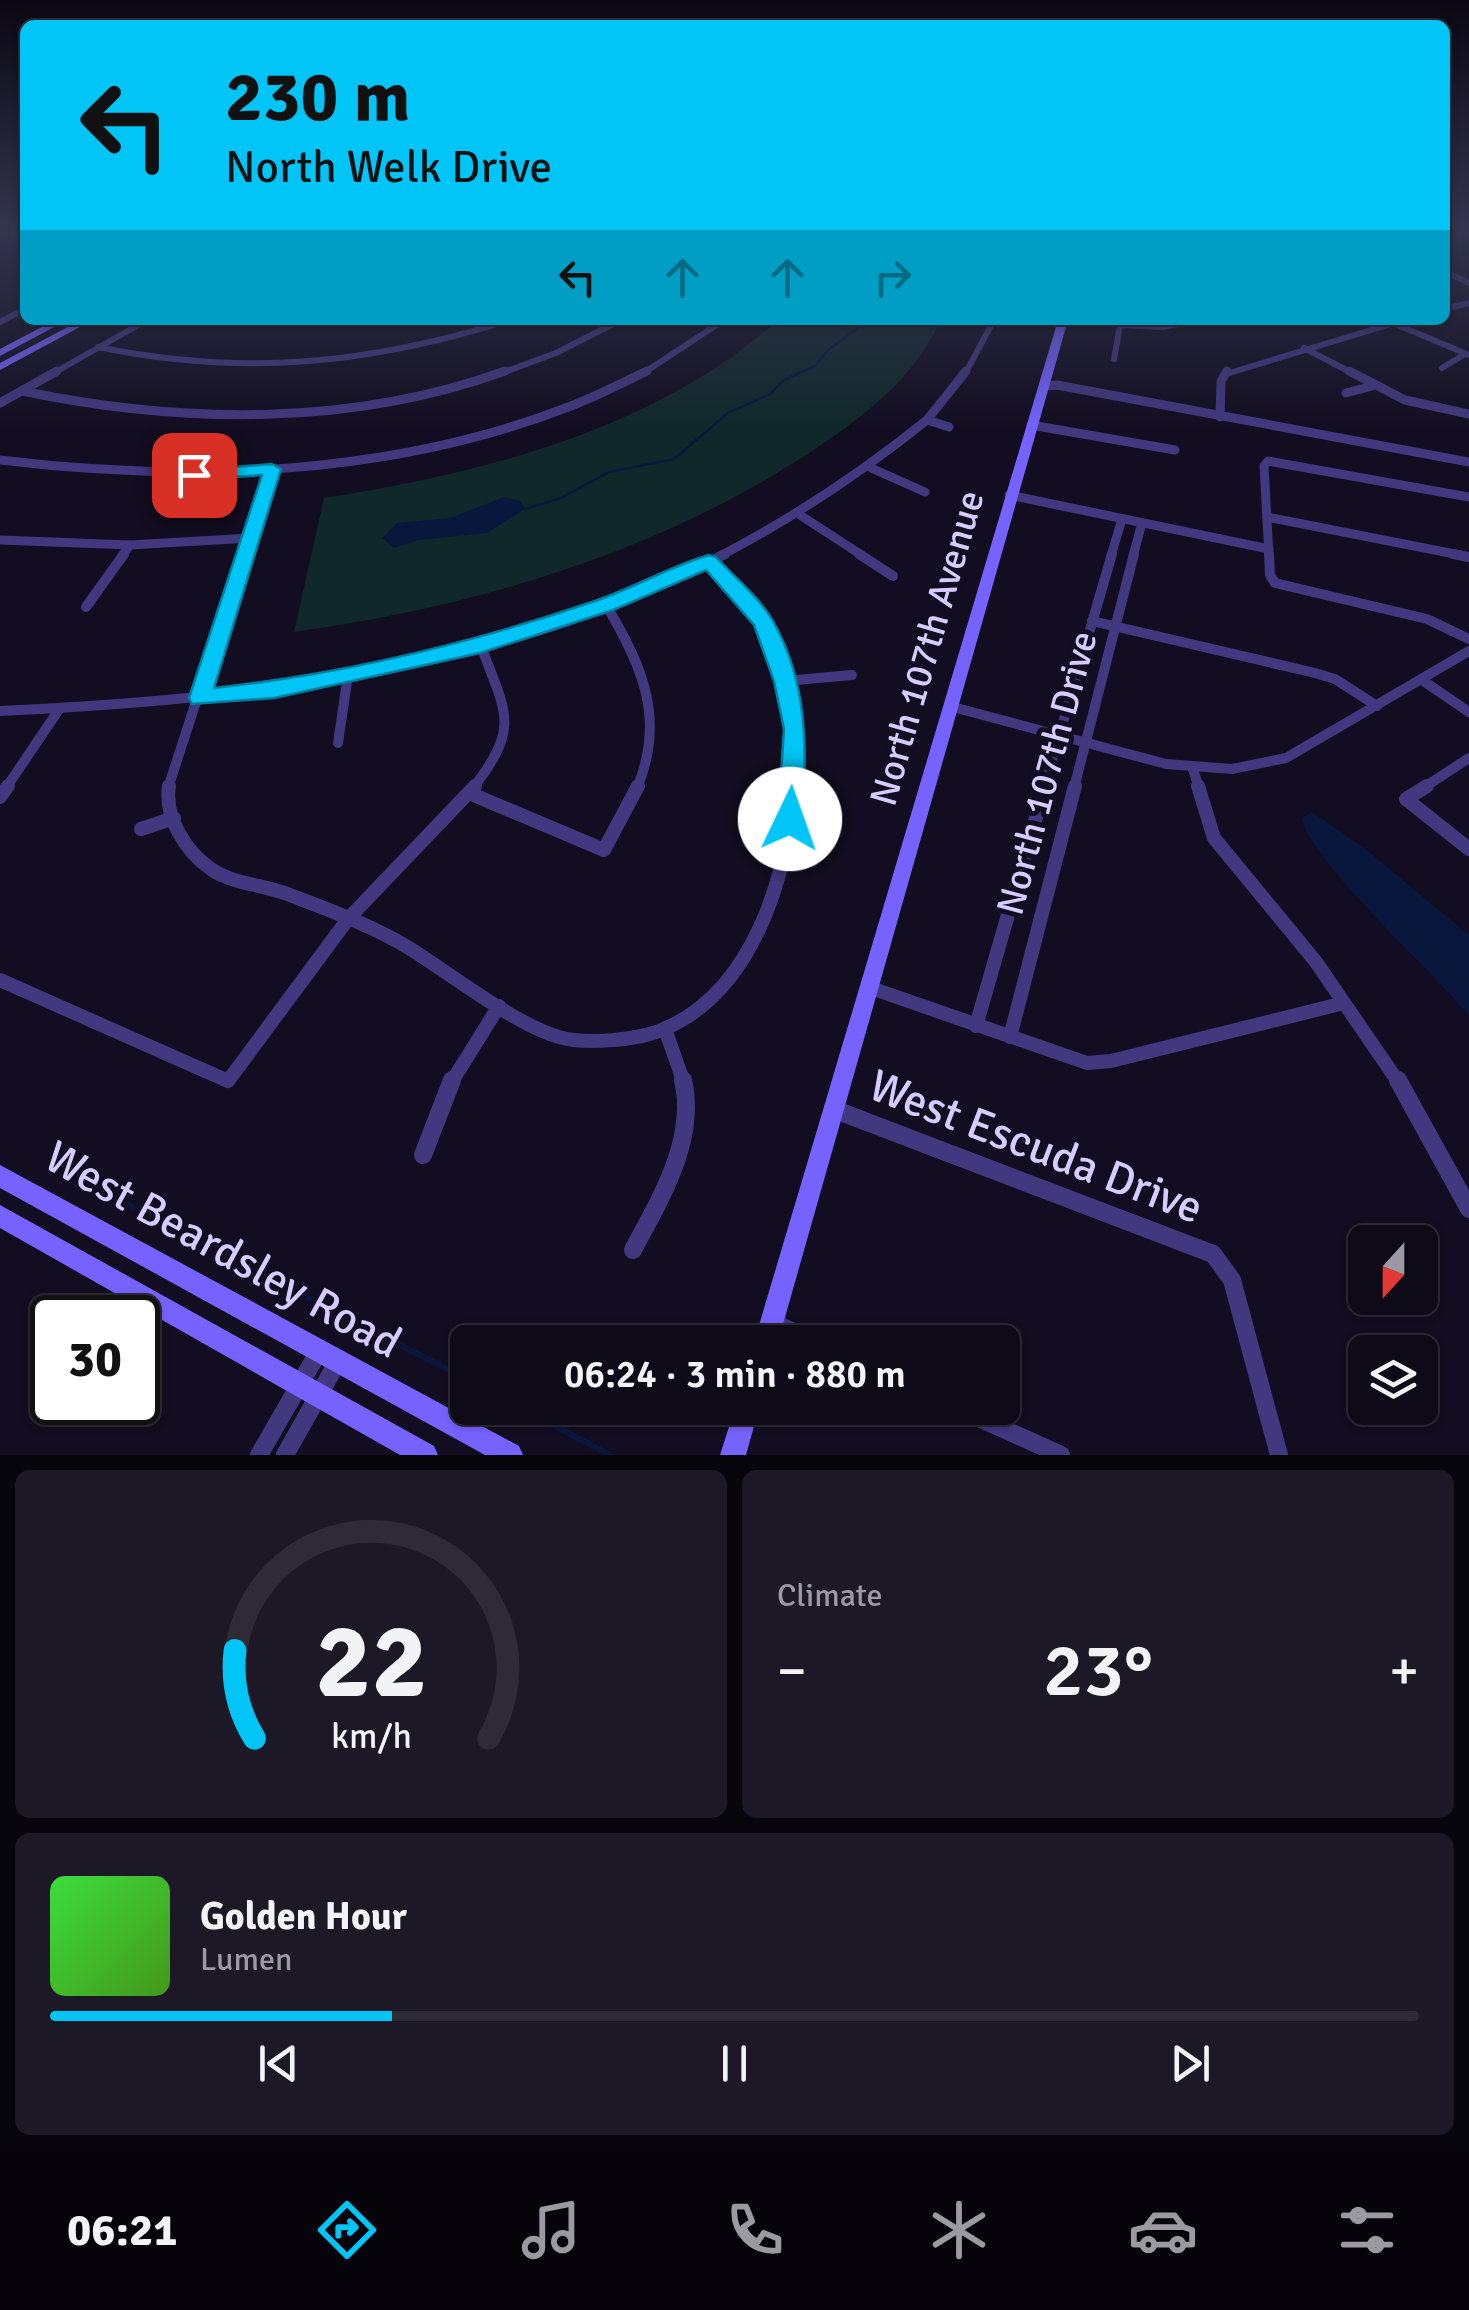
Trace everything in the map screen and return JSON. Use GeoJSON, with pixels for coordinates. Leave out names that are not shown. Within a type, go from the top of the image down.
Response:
{"type":"FeatureCollection","features":[{"type":"Feature","properties":{"kind":"main road"},"geometry":{"type":"LineString","coordinates":[[0,352],[52,325]]}},
{"type":"Feature","properties":{"kind":"main road"},"geometry":{"type":"LineString","coordinates":[[0,367],[79,325]]}},
{"type":"Feature","properties":{"kind":"main road","name":"North 107th Avenue"},"geometry":{"type":"LineString","coordinates":[[770,1325],[1062,325]]}},
{"type":"Feature","properties":{"kind":"main road","name":"West Beardsley Road"},"geometry":{"type":"LineString","coordinates":[[0,1176],[510,1455]]}},
{"type":"Feature","properties":{"kind":"main road","name":"West Beardsley Road"},"geometry":{"type":"LineString","coordinates":[[0,1216],[425,1455]]}},
{"type":"Feature","properties":{"kind":"main road"},"geometry":{"type":"LineString","coordinates":[[733,1455],[742,1425]]}},
{"type":"Feature","properties":{"kind":"street"},"geometry":{"type":"LineString","coordinates":[[0,403],[138,325]]}},
{"type":"Feature","properties":{"kind":"street"},"geometry":{"type":"LineString","coordinates":[[98,348],[166,361],[284,366],[400,350],[495,325]]}},
{"type":"Feature","properties":{"kind":"street"},"geometry":{"type":"LineString","coordinates":[[22,391],[74,405],[133,413],[197,416],[312,411],[380,402],[500,372],[577,344],[612,325]]}},
{"type":"Feature","properties":{"kind":"street"},"geometry":{"type":"LineString","coordinates":[[0,460],[106,474],[185,475],[272,469],[408,451],[529,418],[627,381],[687,348],[717,325]]}},
{"type":"Feature","properties":{"kind":"street"},"geometry":{"type":"LineString","coordinates":[[0,710],[274,690],[480,646],[606,605],[709,562],[800,516],[870,468],[927,420],[961,381],[991,325]]}},
{"type":"Feature","properties":{"kind":"street"},"geometry":{"type":"LineString","coordinates":[[1114,360],[1121,325]]}},
{"type":"Feature","properties":{"kind":"street"},"geometry":{"type":"LineString","coordinates":[[1142,325],[1172,325]]}},
{"type":"Feature","properties":{"kind":"street"},"geometry":{"type":"LineString","coordinates":[[1220,418],[1220,381],[1228,370],[1387,325]]}},
{"type":"Feature","properties":{"kind":"street"},"geometry":{"type":"LineString","coordinates":[[1399,325],[1467,354]]}},
{"type":"Feature","properties":{"kind":"street"},"geometry":{"type":"LineString","coordinates":[[1304,348],[1372,386],[1420,405],[1469,414]]}},
{"type":"Feature","properties":{"kind":"street"},"geometry":{"type":"LineString","coordinates":[[1442,368],[1467,354]]}},
{"type":"Feature","properties":{"kind":"street"},"geometry":{"type":"LineString","coordinates":[[1044,386],[1204,418],[1469,462]]}},
{"type":"Feature","properties":{"kind":"street"},"geometry":{"type":"LineString","coordinates":[[1346,392],[1372,386]]}},
{"type":"Feature","properties":{"kind":"street"},"geometry":{"type":"LineString","coordinates":[[927,420],[949,427]]}},
{"type":"Feature","properties":{"kind":"street"},"geometry":{"type":"LineString","coordinates":[[1032,425],[1176,450]]}},
{"type":"Feature","properties":{"kind":"street"},"geometry":{"type":"LineString","coordinates":[[1469,497],[1268,461],[1264,466],[1270,577],[1280,585],[1427,619],[1469,639]]}},
{"type":"Feature","properties":{"kind":"street"},"geometry":{"type":"LineString","coordinates":[[870,468],[925,492]]}},
{"type":"Feature","properties":{"kind":"street"},"geometry":{"type":"LineString","coordinates":[[272,469],[167,792],[181,842],[213,871],[288,894],[348,919],[404,946],[499,1006],[560,1038],[622,1040],[665,1029],[706,1001],[743,963],[773,890],[790,819],[796,729],[785,681],[764,622],[709,562]]}},
{"type":"Feature","properties":{"kind":"street"},"geometry":{"type":"LineString","coordinates":[[1009,496],[1268,549]]}},
{"type":"Feature","properties":{"kind":"street"},"geometry":{"type":"LineString","coordinates":[[800,516],[893,576]]}},
{"type":"Feature","properties":{"kind":"street"},"geometry":{"type":"LineString","coordinates":[[1267,517],[1469,557]]}},
{"type":"Feature","properties":{"kind":"street","name":"North 107th Drive"},"geometry":{"type":"LineString","coordinates":[[976,1026],[1122,519]]}},
{"type":"Feature","properties":{"kind":"street","name":"North 107th Drive"},"geometry":{"type":"LineString","coordinates":[[1010,1038],[1142,523]]}},
{"type":"Feature","properties":{"kind":"street"},"geometry":{"type":"LineString","coordinates":[[0,551],[5,540],[130,545],[250,538]]}},
{"type":"Feature","properties":{"kind":"street"},"geometry":{"type":"LineString","coordinates":[[86,607],[130,545]]}},
{"type":"Feature","properties":{"kind":"street"},"geometry":{"type":"LineString","coordinates":[[469,793],[604,850],[634,802],[647,758],[652,705],[634,653],[606,605]]}},
{"type":"Feature","properties":{"kind":"street"},"geometry":{"type":"LineString","coordinates":[[1092,620],[1316,672],[1335,679],[1377,706]]}},
{"type":"Feature","properties":{"kind":"street"},"geometry":{"type":"LineString","coordinates":[[0,980],[228,1082],[348,919],[469,793],[498,754],[506,715],[480,646]]}},
{"type":"Feature","properties":{"kind":"street"},"geometry":{"type":"LineString","coordinates":[[949,706],[1166,764],[1244,766],[1286,758],[1469,651]]}},
{"type":"Feature","properties":{"kind":"street"},"geometry":{"type":"LineString","coordinates":[[338,743],[348,675]]}},
{"type":"Feature","properties":{"kind":"street"},"geometry":{"type":"LineString","coordinates":[[785,681],[852,675]]}},
{"type":"Feature","properties":{"kind":"street"},"geometry":{"type":"LineString","coordinates":[[1422,680],[1469,712]]}},
{"type":"Feature","properties":{"kind":"street"},"geometry":{"type":"LineString","coordinates":[[0,797],[60,708]]}},
{"type":"Feature","properties":{"kind":"street"},"geometry":{"type":"LineString","coordinates":[[1238,751],[1244,766]]}},
{"type":"Feature","properties":{"kind":"street"},"geometry":{"type":"LineString","coordinates":[[1469,758],[1406,800],[1469,849]]}},
{"type":"Feature","properties":{"kind":"street"},"geometry":{"type":"LineString","coordinates":[[1192,766],[1214,838],[1316,962],[1406,1092],[1469,1209]]}},
{"type":"Feature","properties":{"kind":"street"},"geometry":{"type":"LineString","coordinates":[[792,786],[820,789]]}},
{"type":"Feature","properties":{"kind":"street"},"geometry":{"type":"LineString","coordinates":[[141,829],[174,818]]}},
{"type":"Feature","properties":{"kind":"street"},"geometry":{"type":"LineString","coordinates":[[868,987],[1087,1063],[1112,1061],[1344,1003]]}},
{"type":"Feature","properties":{"kind":"street"},"geometry":{"type":"LineString","coordinates":[[422,1155],[456,1069],[499,1006]]}},
{"type":"Feature","properties":{"kind":"street"},"geometry":{"type":"LineString","coordinates":[[634,1250],[674,1174],[682,1129],[686,1091],[665,1029]]}},
{"type":"Feature","properties":{"kind":"street","name":"West Escuda Drive"},"geometry":{"type":"LineString","coordinates":[[833,1109],[1213,1254],[1232,1280],[1279,1455]]}},
{"type":"Feature","properties":{"kind":"street"},"geometry":{"type":"LineString","coordinates":[[285,1455],[328,1356]]}},
{"type":"Feature","properties":{"kind":"street"},"geometry":{"type":"LineString","coordinates":[[259,1455],[311,1389]]}},
{"type":"Feature","properties":{"kind":"street"},"geometry":{"type":"LineString","coordinates":[[995,1425],[1061,1455]]}},
{"type":"Feature","properties":{"kind":"green space"},"geometry":{"type":"Polygon","coordinates":[[[772,325],[938,325],[905,375],[856,420],[762,482],[699,515],[635,544],[501,590],[294,632],[324,498],[445,475],[564,441],[677,391],[772,325]]]}},
{"type":"Feature","properties":{"kind":"water"},"geometry":{"type":"Polygon","coordinates":[[[504,497],[521,501],[525,509],[487,533],[419,540],[394,548],[382,538],[397,523],[450,518],[504,497]]]}},
{"type":"Feature","properties":{"kind":"water"},"geometry":{"type":"Polygon","coordinates":[[[1312,812],[1363,847],[1469,935],[1469,1015],[1326,860],[1302,818],[1312,812]]]}},
{"type":"Feature","properties":{"kind":"waterway"},"geometry":{"type":"LineString","coordinates":[[525,509],[561,498],[609,472],[674,459],[728,413],[770,394],[784,380],[815,366],[828,350],[862,325]]}},
{"type":"Feature","properties":{"kind":"waterway"},"geometry":{"type":"LineString","coordinates":[[64,1172],[450,1371]]}},
{"type":"Feature","properties":{"kind":"waterway"},"geometry":{"type":"LineString","coordinates":[[553,1425],[610,1455]]}},
{"type":"Feature","properties":{"kind":"route"},"geometry":{"type":"LineString","coordinates":[[194,475],[272,469],[200,698],[274,690],[480,646],[606,605],[709,562],[764,622],[785,681],[796,729],[790,819]]}}]}
